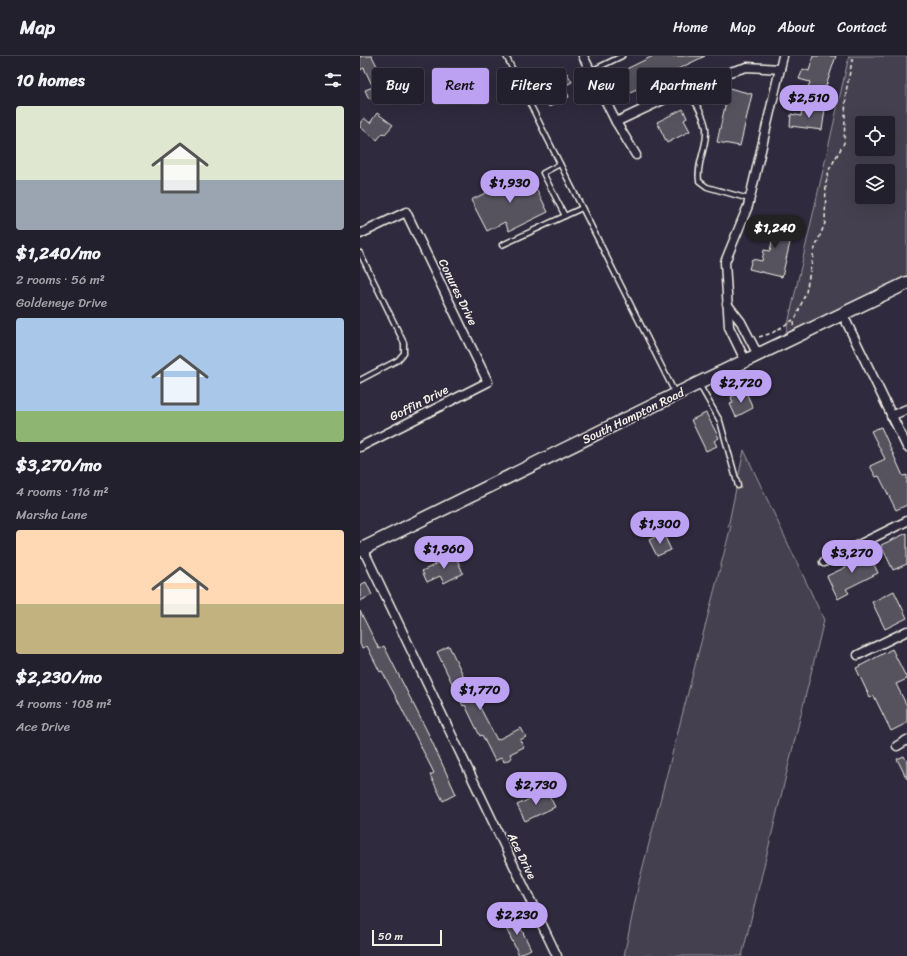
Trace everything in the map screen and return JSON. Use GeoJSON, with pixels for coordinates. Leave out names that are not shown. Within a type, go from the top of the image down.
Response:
{"type":"FeatureCollection","features":[{"type":"Feature","properties":{"kind":"main road","name":"South Hampton Road"},"geometry":{"type":"LineString","coordinates":[[361,550],[699,383],[746,362],[907,283]]}},
{"type":"Feature","properties":{"kind":"street"},"geometry":{"type":"LineString","coordinates":[[583,56],[589,68]]}},
{"type":"Feature","properties":{"kind":"street"},"geometry":{"type":"LineString","coordinates":[[746,362],[729,327],[726,262],[750,199],[783,56]]}},
{"type":"Feature","properties":{"kind":"street"},"geometry":{"type":"LineString","coordinates":[[731,72],[748,67],[780,69]]}},
{"type":"Feature","properties":{"kind":"street"},"geometry":{"type":"LineString","coordinates":[[607,104],[636,155]]}},
{"type":"Feature","properties":{"kind":"street"},"geometry":{"type":"LineString","coordinates":[[616,122],[654,104]]}},
{"type":"Feature","properties":{"kind":"street","name":"Conures Drive"},"geometry":{"type":"LineString","coordinates":[[360,234],[406,212],[488,382]]}},
{"type":"Feature","properties":{"kind":"street"},"geometry":{"type":"LineString","coordinates":[[727,304],[741,322],[758,355]]}},
{"type":"Feature","properties":{"kind":"street"},"geometry":{"type":"LineString","coordinates":[[843,315],[907,447]]}},
{"type":"Feature","properties":{"kind":"street","name":"Goffin Drive"},"geometry":{"type":"LineString","coordinates":[[360,447],[488,382]]}},
{"type":"Feature","properties":{"kind":"street"},"geometry":{"type":"LineString","coordinates":[[891,416],[907,410]]}},
{"type":"Feature","properties":{"kind":"street"},"geometry":{"type":"LineString","coordinates":[[824,562],[907,521]]}},
{"type":"Feature","properties":{"kind":"street","name":"Ace Drive"},"geometry":{"type":"LineString","coordinates":[[361,550],[557,956]]}},
{"type":"Feature","properties":{"kind":"street"},"geometry":{"type":"LineString","coordinates":[[858,655],[907,631]]}},
{"type":"Feature","properties":{"kind":"street"},"geometry":{"type":"LineString","coordinates":[[896,746],[907,740]]}},
{"type":"Feature","properties":{"kind":"lane"},"geometry":{"type":"LineString","coordinates":[[506,56],[676,395]]}},
{"type":"Feature","properties":{"kind":"lane"},"geometry":{"type":"LineString","coordinates":[[597,68],[622,56]]}},
{"type":"Feature","properties":{"kind":"lane"},"geometry":{"type":"LineString","coordinates":[[696,104],[706,129],[698,172],[699,181],[707,187],[750,199]]}},
{"type":"Feature","properties":{"kind":"lane"},"geometry":{"type":"LineString","coordinates":[[560,164],[543,172],[565,216]]}},
{"type":"Feature","properties":{"kind":"lane"},"geometry":{"type":"LineString","coordinates":[[502,246],[582,208]]}},
{"type":"Feature","properties":{"kind":"lane"},"geometry":{"type":"LineString","coordinates":[[360,253],[404,343],[404,353],[398,360],[360,380]]}},
{"type":"Feature","properties":{"kind":"lane"},"geometry":{"type":"LineString","coordinates":[[699,383],[720,421],[738,486]]}},
{"type":"Feature","properties":{"kind":"path"},"geometry":{"type":"LineString","coordinates":[[793,325],[794,319],[806,292],[814,251],[825,223],[826,183],[829,170],[844,142],[846,92],[853,56]]}},
{"type":"Feature","properties":{"kind":"path"},"geometry":{"type":"LineString","coordinates":[[750,341],[772,333],[794,319]]}},
{"type":"Feature","properties":{"kind":"shaded area"},"geometry":{"type":"Polygon","coordinates":[[[849,56],[907,56],[907,277],[785,337],[849,56]]]}},
{"type":"Feature","properties":{"kind":"shaded area"},"geometry":{"type":"Polygon","coordinates":[[[744,450],[824,620],[742,956],[624,956],[639,882],[731,526],[728,527],[744,450]]]}},
{"type":"Feature","properties":{"kind":"building"},"geometry":{"type":"Polygon","coordinates":[[[360,56],[372,56],[378,68],[372,68],[372,85],[364,68],[360,70],[360,56]]]}},
{"type":"Feature","properties":{"kind":"building"},"geometry":{"type":"Polygon","coordinates":[[[653,56],[705,56],[680,68],[637,68],[637,89],[629,93],[628,68],[653,56]]]}},
{"type":"Feature","properties":{"kind":"building"},"geometry":{"type":"Polygon","coordinates":[[[813,56],[836,56],[822,98],[806,93],[810,82],[799,79],[803,69],[809,71],[813,56]]]}},
{"type":"Feature","properties":{"kind":"building"},"geometry":{"type":"Polygon","coordinates":[[[566,74],[572,82],[566,85],[566,74]]]}},
{"type":"Feature","properties":{"kind":"building"},"geometry":{"type":"Polygon","coordinates":[[[372,87],[372,98],[369,99],[365,90],[372,87]]]}},
{"type":"Feature","properties":{"kind":"building"},"geometry":{"type":"Polygon","coordinates":[[[731,89],[752,94],[740,146],[717,142],[725,104],[731,104],[731,89]]]}},
{"type":"Feature","properties":{"kind":"building"},"geometry":{"type":"Polygon","coordinates":[[[566,90],[569,97],[566,98],[566,90]]]}},
{"type":"Feature","properties":{"kind":"building"},"geometry":{"type":"Polygon","coordinates":[[[548,104],[555,104],[549,107],[548,104]]]}},
{"type":"Feature","properties":{"kind":"building"},"geometry":{"type":"Polygon","coordinates":[[[802,106],[825,109],[822,130],[790,126],[791,114],[801,116],[802,106]]]}},
{"type":"Feature","properties":{"kind":"building"},"geometry":{"type":"Polygon","coordinates":[[[683,109],[687,118],[684,120],[690,131],[667,143],[657,122],[683,109]]]}},
{"type":"Feature","properties":{"kind":"building"},"geometry":{"type":"Polygon","coordinates":[[[377,113],[393,125],[377,140],[360,127],[360,123],[364,118],[370,123],[377,113]]]}},
{"type":"Feature","properties":{"kind":"building"},"geometry":{"type":"Polygon","coordinates":[[[528,172],[548,212],[509,231],[505,222],[487,231],[471,200],[528,172]]]}},
{"type":"Feature","properties":{"kind":"building"},"geometry":{"type":"Polygon","coordinates":[[[766,219],[794,225],[782,277],[749,269],[752,259],[762,261],[764,250],[770,251],[774,232],[764,230],[766,219]]]}},
{"type":"Feature","properties":{"kind":"building"},"geometry":{"type":"Polygon","coordinates":[[[745,390],[753,408],[736,417],[730,404],[733,403],[731,397],[745,390]]]}},
{"type":"Feature","properties":{"kind":"building"},"geometry":{"type":"Polygon","coordinates":[[[706,413],[719,438],[714,441],[717,446],[706,451],[691,420],[706,413]]]}},
{"type":"Feature","properties":{"kind":"building"},"geometry":{"type":"Polygon","coordinates":[[[881,427],[903,476],[907,475],[907,505],[896,510],[879,476],[876,477],[870,466],[885,459],[871,431],[881,427]]]}},
{"type":"Feature","properties":{"kind":"building"},"geometry":{"type":"Polygon","coordinates":[[[663,533],[671,550],[657,556],[649,540],[663,533]]]}},
{"type":"Feature","properties":{"kind":"building"},"geometry":{"type":"Polygon","coordinates":[[[907,533],[907,564],[893,570],[881,545],[907,533]]]}},
{"type":"Feature","properties":{"kind":"building"},"geometry":{"type":"Polygon","coordinates":[[[868,552],[878,573],[846,589],[849,593],[838,599],[827,576],[846,567],[844,563],[868,552]]]}},
{"type":"Feature","properties":{"kind":"building"},"geometry":{"type":"Polygon","coordinates":[[[455,555],[463,573],[444,583],[440,576],[427,582],[422,571],[455,555]]]}},
{"type":"Feature","properties":{"kind":"building"},"geometry":{"type":"Polygon","coordinates":[[[366,582],[372,595],[360,601],[360,585],[366,582]]]}},
{"type":"Feature","properties":{"kind":"building"},"geometry":{"type":"Polygon","coordinates":[[[894,591],[907,618],[885,629],[872,602],[894,591]]]}},
{"type":"Feature","properties":{"kind":"building"},"geometry":{"type":"Polygon","coordinates":[[[360,611],[379,649],[384,646],[428,733],[456,794],[443,801],[430,775],[434,773],[398,701],[382,671],[380,672],[367,646],[362,648],[360,644],[360,611]]]}},
{"type":"Feature","properties":{"kind":"building"},"geometry":{"type":"Polygon","coordinates":[[[449,646],[469,687],[473,685],[477,692],[473,694],[497,740],[521,728],[526,737],[520,740],[524,747],[510,754],[512,758],[504,762],[502,757],[495,761],[482,735],[480,736],[465,705],[463,706],[437,652],[449,646]]]}},
{"type":"Feature","properties":{"kind":"building"},"geometry":{"type":"Polygon","coordinates":[[[892,649],[907,679],[896,684],[907,706],[907,723],[891,731],[874,696],[870,698],[856,668],[892,649]]]}},
{"type":"Feature","properties":{"kind":"building"},"geometry":{"type":"Polygon","coordinates":[[[904,756],[907,762],[907,779],[897,759],[904,756]]]}},
{"type":"Feature","properties":{"kind":"building"},"geometry":{"type":"Polygon","coordinates":[[[547,791],[555,807],[525,821],[517,805],[547,791]]]}},
{"type":"Feature","properties":{"kind":"building"},"geometry":{"type":"Polygon","coordinates":[[[515,916],[531,949],[519,955],[503,922],[515,916]]]}}]}
